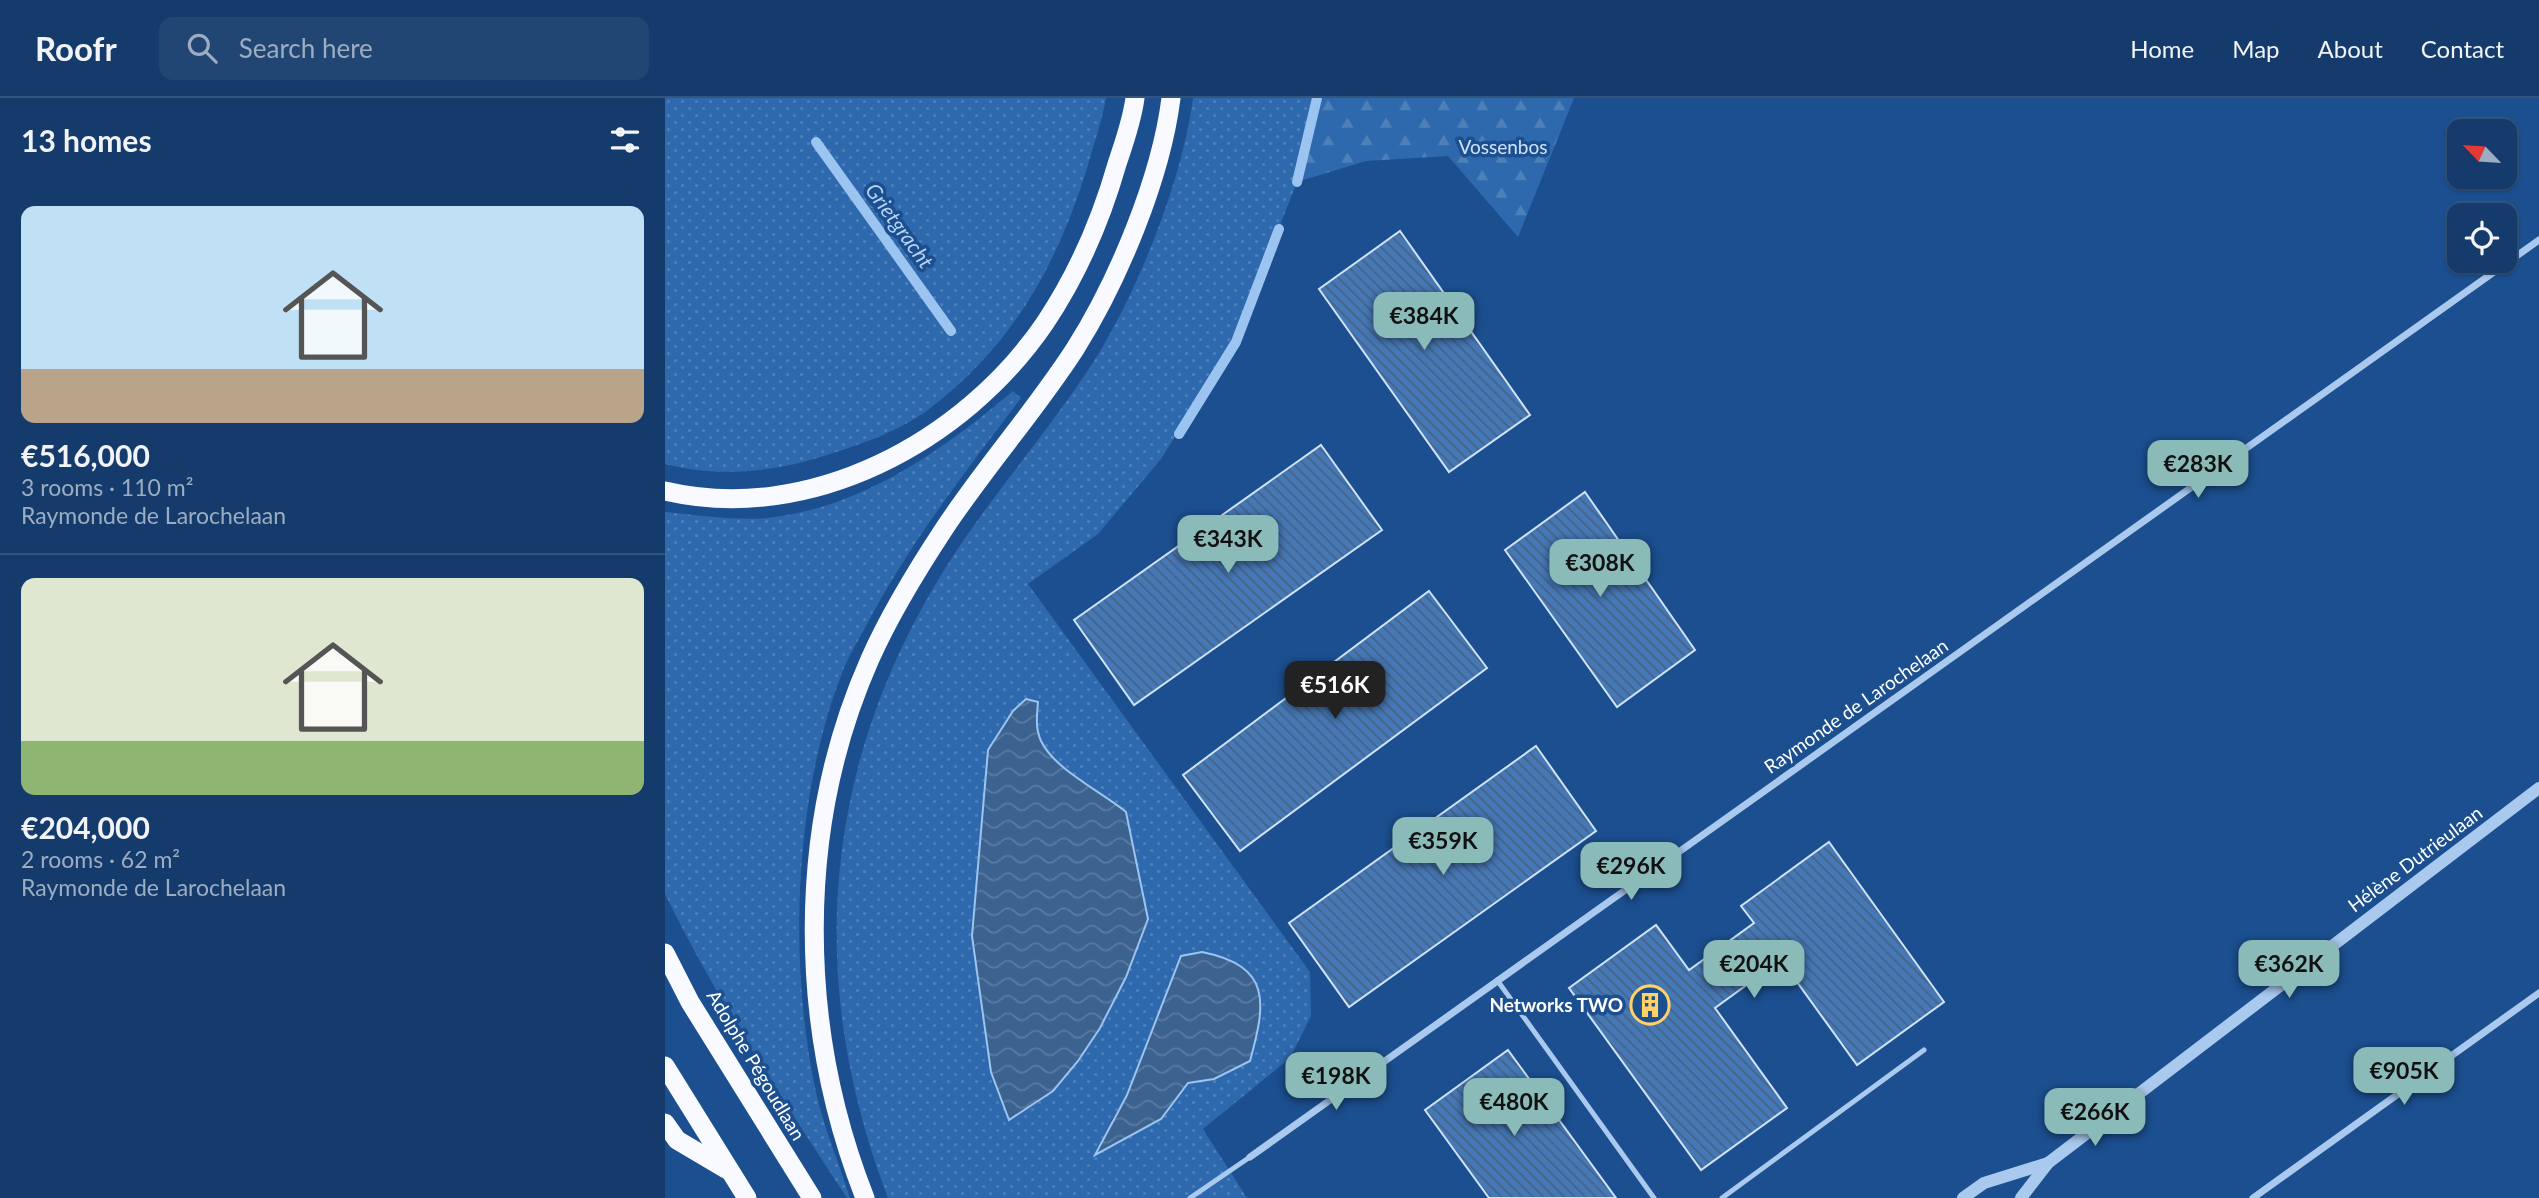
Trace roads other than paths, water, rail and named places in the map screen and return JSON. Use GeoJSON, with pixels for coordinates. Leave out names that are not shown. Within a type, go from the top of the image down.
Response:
{"type":"FeatureCollection","features":[{"type":"Feature","properties":{"kind":"highway"},"geometry":{"type":"LineString","coordinates":[[665,491],[695,498],[756,498],[831,484],[892,459],[948,422],[1011,365],[1045,324],[1078,266],[1108,197],[1135,98]]}},
{"type":"Feature","properties":{"kind":"highway"},"geometry":{"type":"LineString","coordinates":[[865,1198],[846,1151],[826,1063],[814,976],[814,894],[823,821],[841,741],[869,660],[904,593],[945,527],[1075,348],[1109,288],[1142,207],[1171,98]]}},
{"type":"Feature","properties":{"kind":"highway","name":"Adolphe Pégoudlaan"},"geometry":{"type":"LineString","coordinates":[[665,953],[690,1002],[813,1198]]}},
{"type":"Feature","properties":{"kind":"highway"},"geometry":{"type":"LineString","coordinates":[[665,1066],[747,1198]]}},
{"type":"Feature","properties":{"kind":"highway"},"geometry":{"type":"LineString","coordinates":[[665,1123],[677,1140],[730,1171]]}},
{"type":"Feature","properties":{"kind":"street","name":"Raymonde de Larochelaan"},"geometry":{"type":"LineString","coordinates":[[1250,1157],[2539,240]]}},
{"type":"Feature","properties":{"kind":"street","name":"Hélène Dutrieulaan"},"geometry":{"type":"LineString","coordinates":[[2021,1198],[2048,1163],[2539,788]]}},
{"type":"Feature","properties":{"kind":"street"},"geometry":{"type":"LineString","coordinates":[[2252,1198],[2539,993]]}},
{"type":"Feature","properties":{"kind":"street","name":"Hélène Dutrieulaan"},"geometry":{"type":"LineString","coordinates":[[1963,1198],[1984,1183],[2048,1163]]}},
{"type":"Feature","properties":{"kind":"lane"},"geometry":{"type":"LineString","coordinates":[[1497,980],[1654,1198]]}},
{"type":"Feature","properties":{"kind":"lane"},"geometry":{"type":"LineString","coordinates":[[1722,1198],[1924,1050]]}},
{"type":"Feature","properties":{"kind":"lane","name":"Raymonde de Larochelaan"},"geometry":{"type":"LineString","coordinates":[[1190,1198],[1250,1157]]}},
{"type":"Feature","properties":{"kind":"water"},"geometry":{"type":"Polygon","coordinates":[[[1026,699],[1038,702],[1038,731],[1048,752],[1068,771],[1126,812],[1148,919],[1126,977],[1100,1028],[1078,1061],[1053,1091],[1009,1120],[991,1072],[972,936],[988,750],[1013,711],[1026,699]]]}},
{"type":"Feature","properties":{"kind":"water"},"geometry":{"type":"Polygon","coordinates":[[[1202,952],[1225,958],[1241,967],[1252,977],[1258,990],[1259,1021],[1250,1061],[1214,1079],[1188,1083],[1161,1119],[1095,1155],[1127,1095],[1181,956],[1202,952]]]}},
{"type":"Feature","properties":{"kind":"waterway"},"geometry":{"type":"LineString","coordinates":[[1297,182],[1317,98]]}},
{"type":"Feature","properties":{"kind":"waterway","name":"Grietgracht"},"geometry":{"type":"LineString","coordinates":[[816,142],[951,331]]}},
{"type":"Feature","properties":{"kind":"waterway"},"geometry":{"type":"LineString","coordinates":[[1179,434],[1236,342],[1279,229]]}},
{"type":"Feature","properties":{"kind":"place","name":"Networks TWO"},"geometry":{"type":"Point","coordinates":[1650,1005]}},
{"type":"Feature","properties":{"kind":"park label","name":"Vossenbos"},"geometry":{"type":"Point","coordinates":[1503,147]}}]}
